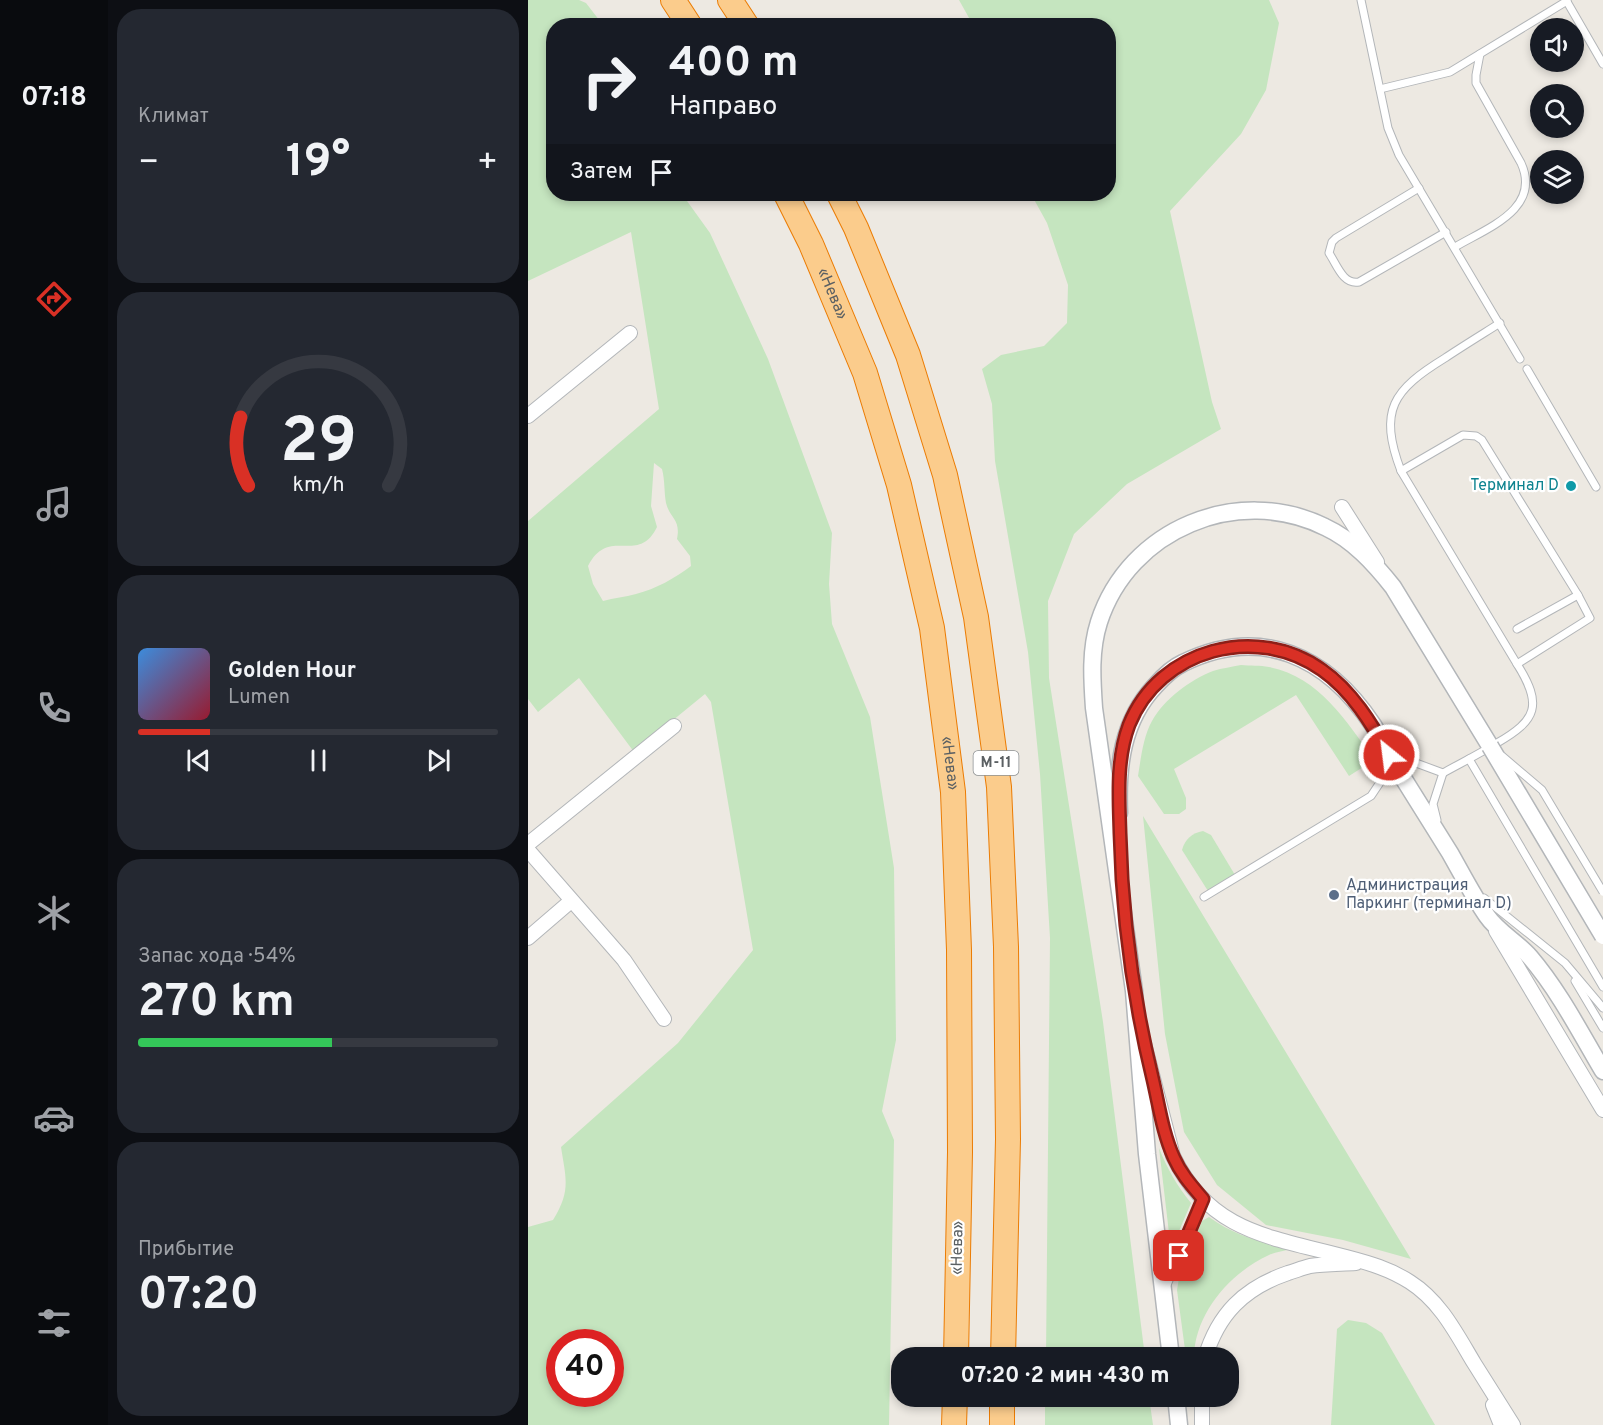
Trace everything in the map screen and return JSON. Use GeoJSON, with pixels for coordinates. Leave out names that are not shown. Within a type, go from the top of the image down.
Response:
{"type":"FeatureCollection","features":[{"type":"Feature","properties":{"kind":"highway"},"geometry":{"type":"LineString","coordinates":[[673,0],[685,18]]}},
{"type":"Feature","properties":{"kind":"highway"},"geometry":{"type":"LineString","coordinates":[[730,0],[742,18]]}},
{"type":"Feature","properties":{"kind":"highway","name":"«Нева»"},"geometry":{"type":"LineString","coordinates":[[790,201],[812,244],[865,373],[899,486],[932,628],[952,792],[958,938],[960,1152],[956,1347]]}},
{"type":"Feature","properties":{"kind":"highway","name":"М-11"},"geometry":{"type":"LineString","coordinates":[[842,201],[856,228],[908,355],[945,475],[976,617],[999,788],[1006,946],[1008,1139],[1003,1347]]}},
{"type":"Feature","properties":{"kind":"highway"},"geometry":{"type":"LineString","coordinates":[[954,1425],[955,1407]]}},
{"type":"Feature","properties":{"kind":"highway"},"geometry":{"type":"LineString","coordinates":[[1002,1407],[1002,1425]]}},
{"type":"Feature","properties":{"kind":"street"},"geometry":{"type":"LineString","coordinates":[[528,416],[630,333]]}},
{"type":"Feature","properties":{"kind":"street"},"geometry":{"type":"LineString","coordinates":[[1342,507],[1490,746],[1603,936]]}},
{"type":"Feature","properties":{"kind":"street"},"geometry":{"type":"LineString","coordinates":[[1393,587],[1378,568],[1345,538],[1306,519],[1265,510],[1244,510],[1200,519],[1165,536],[1131,566],[1116,586],[1105,606],[1094,642],[1092,682],[1134,991],[1142,1036],[1167,1137],[1180,1171],[1203,1199],[1224,1218],[1255,1233],[1396,1273],[1427,1296],[1448,1320],[1513,1425]]}},
{"type":"Feature","properties":{"kind":"street"},"geometry":{"type":"LineString","coordinates":[[1121,892],[1118,787],[1124,744],[1130,725],[1144,700],[1162,678],[1179,665],[1214,650],[1254,646],[1274,648],[1290,653],[1323,670],[1338,683],[1373,725],[1603,1110]]}},
{"type":"Feature","properties":{"kind":"street"},"geometry":{"type":"LineString","coordinates":[[528,844],[674,726]]}},
{"type":"Feature","properties":{"kind":"street"},"geometry":{"type":"LineString","coordinates":[[528,850],[624,960],[664,1019]]}},
{"type":"Feature","properties":{"kind":"street"},"geometry":{"type":"LineString","coordinates":[[528,938],[571,901]]}},
{"type":"Feature","properties":{"kind":"street"},"geometry":{"type":"LineString","coordinates":[[1488,918],[1530,957],[1558,994],[1603,1071]]}},
{"type":"Feature","properties":{"kind":"street"},"geometry":{"type":"LineString","coordinates":[[1134,991],[1147,1154],[1170,1347]]}},
{"type":"Feature","properties":{"kind":"street"},"geometry":{"type":"LineString","coordinates":[[1208,1347],[1210,1338],[1226,1312],[1246,1294],[1268,1280],[1308,1267],[1367,1263]]}},
{"type":"Feature","properties":{"kind":"street"},"geometry":{"type":"LineString","coordinates":[[1475,1364],[1501,1425]]}},
{"type":"Feature","properties":{"kind":"street"},"geometry":{"type":"LineString","coordinates":[[1177,1407],[1179,1425]]}},
{"type":"Feature","properties":{"kind":"street"},"geometry":{"type":"LineString","coordinates":[[1202,1407],[1202,1425]]}},
{"type":"Feature","properties":{"kind":"lane"},"geometry":{"type":"LineString","coordinates":[[1361,0],[1380,89],[1399,155],[1520,359]]}},
{"type":"Feature","properties":{"kind":"lane"},"geometry":{"type":"LineString","coordinates":[[1380,89],[1450,72],[1566,1],[1603,64]]}},
{"type":"Feature","properties":{"kind":"lane"},"geometry":{"type":"LineString","coordinates":[[1455,247],[1513,212],[1520,203],[1526,186],[1526,173],[1476,83],[1480,54]]}},
{"type":"Feature","properties":{"kind":"lane"},"geometry":{"type":"LineString","coordinates":[[1419,188],[1336,238],[1332,242],[1329,254],[1345,279],[1353,283],[1359,282],[1446,232]]}},
{"type":"Feature","properties":{"kind":"lane"},"geometry":{"type":"LineString","coordinates":[[1500,323],[1408,383],[1399,393],[1392,409],[1390,440],[1401,471],[1531,690],[1531,715],[1525,725],[1515,733],[1443,773],[1433,804],[1445,845],[1487,902],[1515,921],[1565,963],[1603,1008]]}},
{"type":"Feature","properties":{"kind":"lane"},"geometry":{"type":"LineString","coordinates":[[1527,369],[1596,487]]}},
{"type":"Feature","properties":{"kind":"lane"},"geometry":{"type":"LineString","coordinates":[[1401,471],[1463,435],[1476,436],[1482,440],[1578,595],[1590,618],[1517,664]]}},
{"type":"Feature","properties":{"kind":"lane"},"geometry":{"type":"LineString","coordinates":[[1518,629],[1578,595]]}},
{"type":"Feature","properties":{"kind":"lane"},"geometry":{"type":"LineString","coordinates":[[1490,746],[1542,790],[1603,892]]}},
{"type":"Feature","properties":{"kind":"lane"},"geometry":{"type":"LineString","coordinates":[[1204,897],[1371,796],[1383,778],[1391,757],[1443,773]]}},
{"type":"Feature","properties":{"kind":"lane"},"geometry":{"type":"LineString","coordinates":[[1469,759],[1603,987]]}},
{"type":"Feature","properties":{"kind":"lane"},"geometry":{"type":"LineString","coordinates":[[1565,963],[1603,1028]]}},
{"type":"Feature","properties":{"kind":"lane"},"geometry":{"type":"LineString","coordinates":[[1163,1294],[1203,1199]]}},
{"type":"Feature","properties":{"kind":"green space"},"geometry":{"type":"Polygon","coordinates":[[[528,0],[579,0],[586,3],[598,18],[546,18],[546,201],[687,201],[710,233],[768,359],[832,533],[829,584],[832,624],[870,717],[894,868],[896,1040],[882,1111],[894,1140],[889,1425],[528,1425],[528,1227],[553,1220],[563,1201],[566,1185],[561,1147],[678,1043],[753,950],[711,702],[705,694],[634,752],[579,678],[538,712],[528,699],[528,521],[659,409],[631,232],[528,281],[528,0]],[[654,463],[651,506],[657,527],[649,538],[641,544],[605,548],[596,554],[588,566],[593,584],[603,601],[651,589],[691,566],[690,556],[677,539],[678,527],[666,503],[662,469],[654,463]]]}},
{"type":"Feature","properties":{"kind":"green space"},"geometry":{"type":"Polygon","coordinates":[[[959,0],[1269,0],[1279,23],[1266,90],[1241,134],[1170,211],[1212,402],[1221,429],[1127,484],[1074,534],[1048,601],[1049,678],[1103,1022],[1144,1347],[1046,1347],[1050,938],[1040,774],[1028,652],[995,461],[992,404],[982,369],[1001,355],[1044,346],[1067,323],[1068,285],[1047,223],[1035,201],[1116,201],[1116,18],[969,18],[959,0]]]}},
{"type":"Feature","properties":{"kind":"green space"},"geometry":{"type":"Polygon","coordinates":[[[1241,665],[1266,666],[1287,672],[1317,690],[1342,716],[1374,760],[1349,776],[1296,695],[1174,769],[1186,798],[1186,809],[1179,814],[1164,814],[1138,776],[1144,741],[1152,721],[1163,705],[1187,685],[1213,671],[1241,665]]]}},
{"type":"Feature","properties":{"kind":"green space"},"geometry":{"type":"Polygon","coordinates":[[[1143,816],[1411,1259],[1343,1240],[1266,1225],[1217,1185],[1184,1132],[1165,1034],[1143,816]]]}},
{"type":"Feature","properties":{"kind":"green space"},"geometry":{"type":"Polygon","coordinates":[[[1203,831],[1211,835],[1235,875],[1208,891],[1182,850],[1190,837],[1203,831]]]}},
{"type":"Feature","properties":{"kind":"green space"},"geometry":{"type":"Polygon","coordinates":[[[1159,1148],[1173,1177],[1191,1203],[1171,1250],[1159,1148]]]}},
{"type":"Feature","properties":{"kind":"green space"},"geometry":{"type":"Polygon","coordinates":[[[1209,1217],[1239,1234],[1291,1249],[1272,1254],[1241,1272],[1217,1296],[1208,1310],[1195,1347],[1185,1347],[1177,1290],[1179,1278],[1202,1221],[1209,1217]]]}},
{"type":"Feature","properties":{"kind":"green space"},"geometry":{"type":"Polygon","coordinates":[[[1348,1320],[1366,1323],[1382,1333],[1435,1425],[1331,1425],[1337,1329],[1348,1320]]]}},
{"type":"Feature","properties":{"kind":"green space"},"geometry":{"type":"Polygon","coordinates":[[[1045,1407],[1150,1407],[1153,1425],[1045,1425],[1045,1407]]]}},
{"type":"Feature","properties":{"kind":"place","name":"Терминал D"},"geometry":{"type":"Point","coordinates":[1571,486]}},
{"type":"Feature","properties":{"kind":"place","name":"Администрация Паркинг (терминал D)"},"geometry":{"type":"Point","coordinates":[1334,895]}},
{"type":"Feature","properties":{"kind":"route"},"geometry":{"type":"LineString","coordinates":[[1179,1256],[1203,1199],[1180,1171],[1173,1156],[1142,1036],[1134,991],[1121,892],[1118,787],[1120,761],[1130,725],[1149,692],[1179,665],[1214,650],[1254,646],[1274,648],[1308,661],[1338,683],[1373,725],[1389,755]]}}]}
